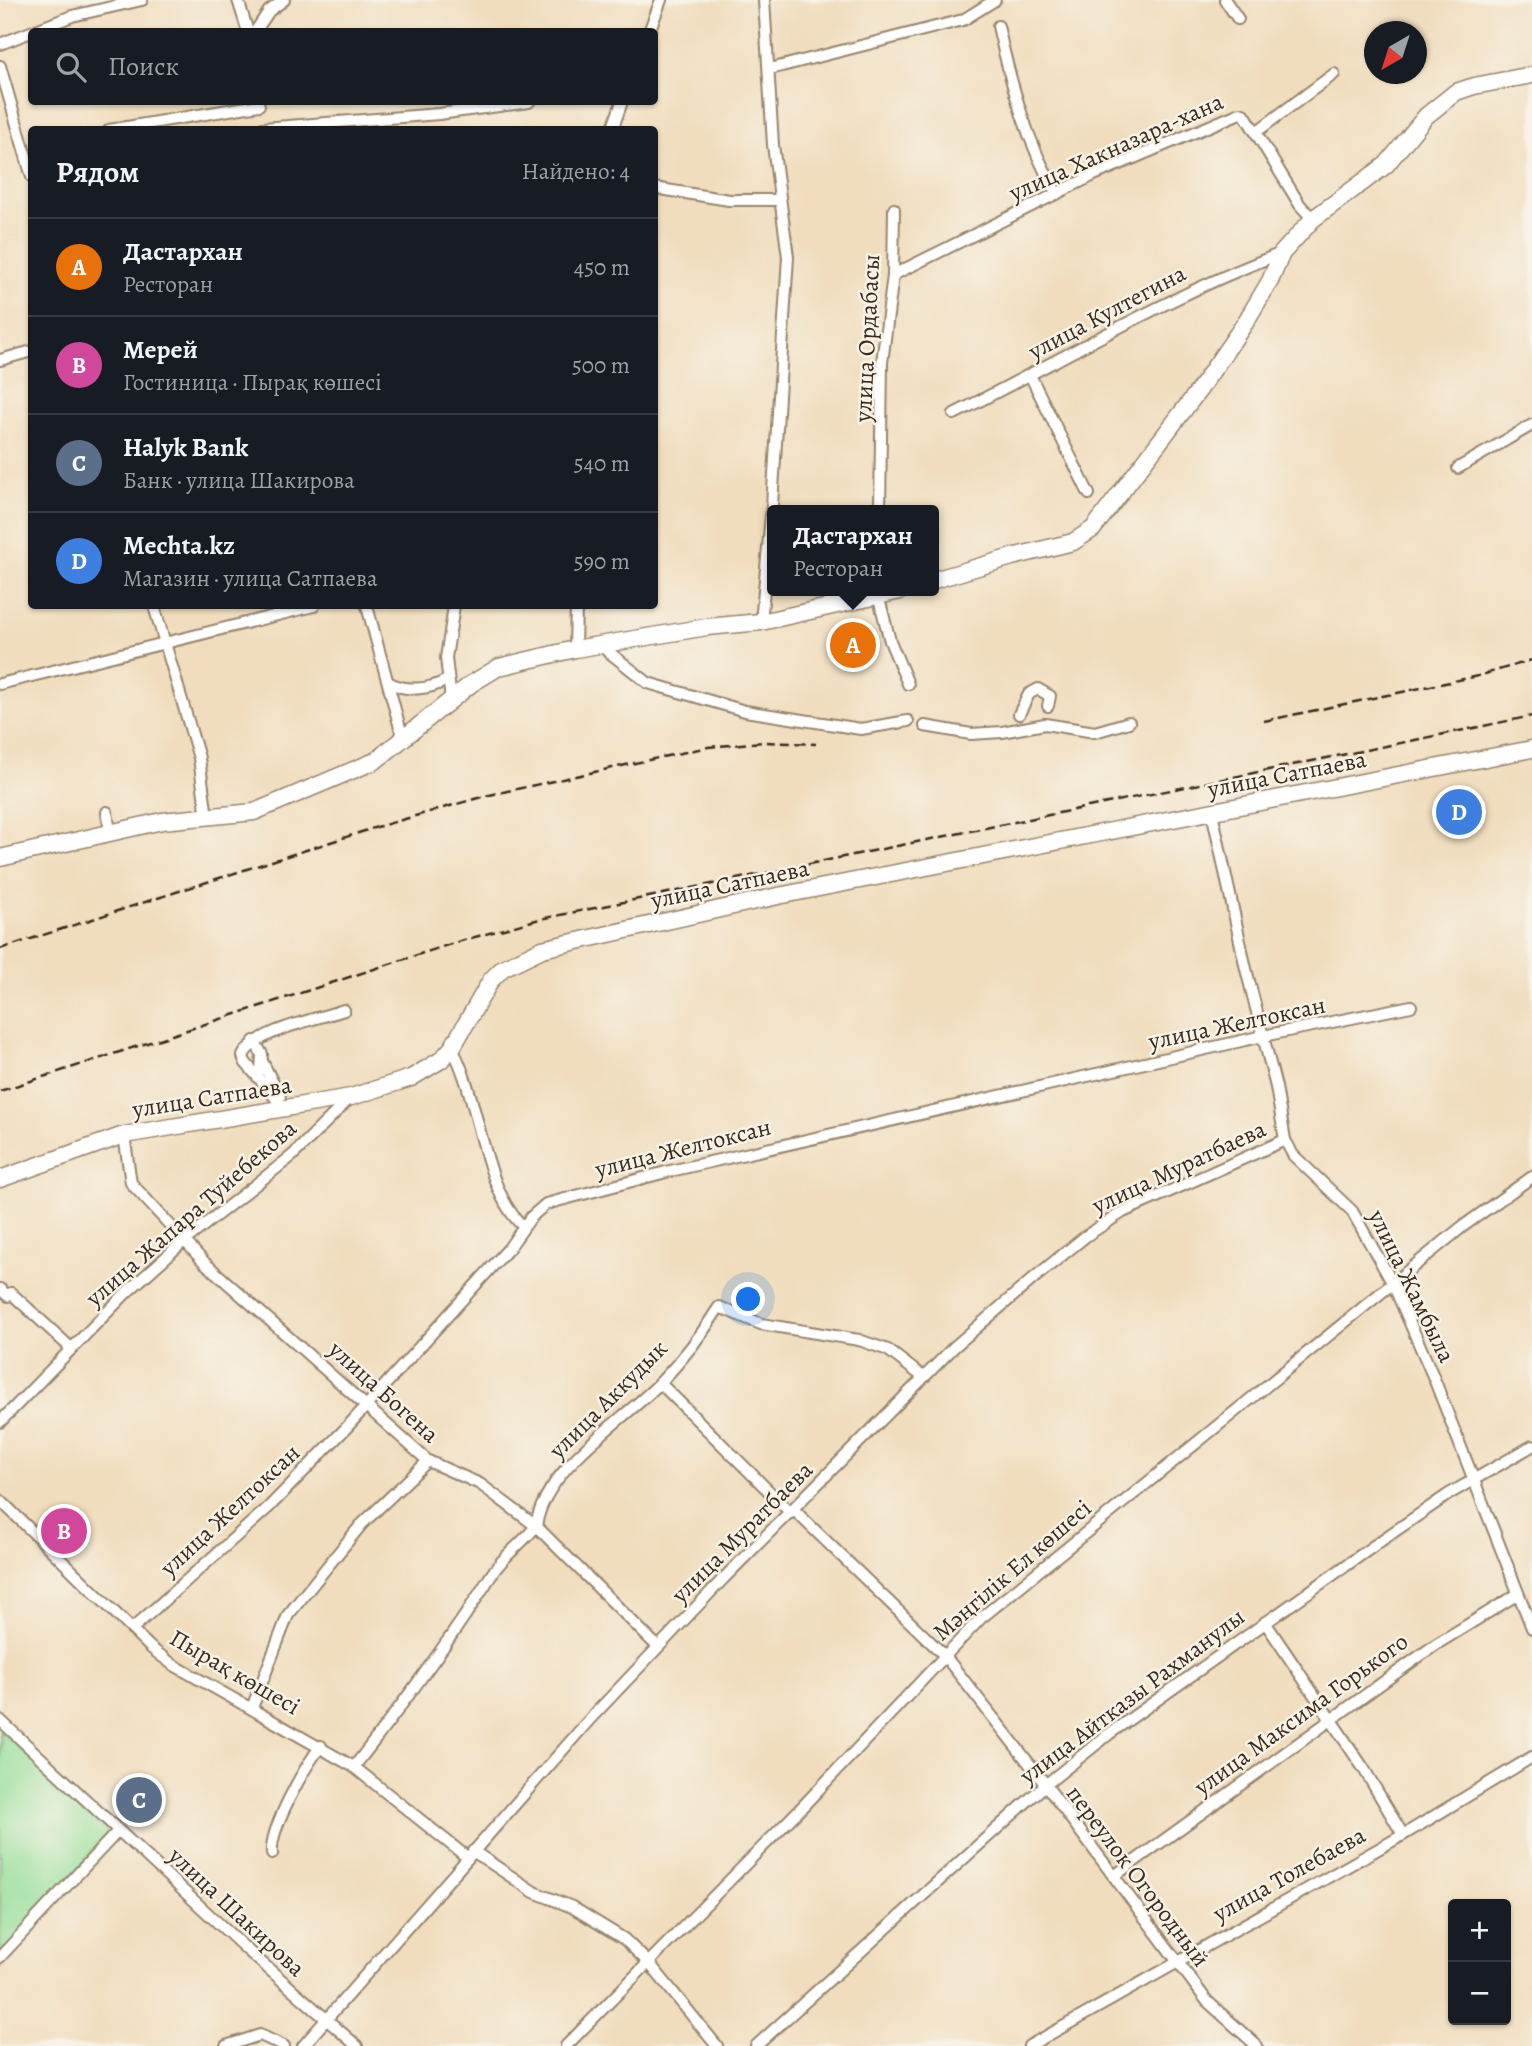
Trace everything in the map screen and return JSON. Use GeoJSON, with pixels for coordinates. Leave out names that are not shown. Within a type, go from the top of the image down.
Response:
{"type":"FeatureCollection","features":[{"type":"Feature","properties":{"kind":"street"},"geometry":{"type":"LineString","coordinates":[[41,28],[72,16],[142,0]]}},
{"type":"Feature","properties":{"kind":"street"},"geometry":{"type":"LineString","coordinates":[[238,0],[246,28]]}},
{"type":"Feature","properties":{"kind":"street"},"geometry":{"type":"LineString","coordinates":[[258,28],[269,11],[284,0]]}},
{"type":"Feature","properties":{"kind":"street"},"geometry":{"type":"LineString","coordinates":[[650,28],[661,0]]}},
{"type":"Feature","properties":{"kind":"street"},"geometry":{"type":"LineString","coordinates":[[764,0],[770,69],[769,103],[788,257],[772,505]]}},
{"type":"Feature","properties":{"kind":"street"},"geometry":{"type":"LineString","coordinates":[[770,69],[963,20],[995,0]]}},
{"type":"Feature","properties":{"kind":"street"},"geometry":{"type":"LineString","coordinates":[[1225,0],[1238,19]]}},
{"type":"Feature","properties":{"kind":"street"},"geometry":{"type":"LineString","coordinates":[[998,26],[1009,74],[1042,168],[1056,194]]}},
{"type":"Feature","properties":{"kind":"street"},"geometry":{"type":"LineString","coordinates":[[0,44],[28,33]]}},
{"type":"Feature","properties":{"kind":"street"},"geometry":{"type":"LineString","coordinates":[[0,66],[26,139]]}},
{"type":"Feature","properties":{"kind":"street"},"geometry":{"type":"LineString","coordinates":[[1256,132],[1334,74]]}},
{"type":"Feature","properties":{"kind":"street"},"geometry":{"type":"LineString","coordinates":[[939,578],[1073,542],[1093,529],[1229,345],[1270,281],[1282,253],[1313,219],[1386,165],[1440,103],[1474,86],[1532,75]]}},
{"type":"Feature","properties":{"kind":"street"},"geometry":{"type":"LineString","coordinates":[[131,126],[248,105]]}},
{"type":"Feature","properties":{"kind":"street"},"geometry":{"type":"LineString","coordinates":[[259,105],[263,126]]}},
{"type":"Feature","properties":{"kind":"street"},"geometry":{"type":"LineString","coordinates":[[299,126],[439,114],[506,105]]}},
{"type":"Feature","properties":{"kind":"street"},"geometry":{"type":"LineString","coordinates":[[613,126],[621,105]]}},
{"type":"Feature","properties":{"kind":"street","name":"улица Хакназара-хана"},"geometry":{"type":"LineString","coordinates":[[893,275],[1094,175],[1240,113],[1245,115],[1300,205],[1313,219]]}},
{"type":"Feature","properties":{"kind":"street"},"geometry":{"type":"LineString","coordinates":[[658,189],[729,200],[779,200]]}},
{"type":"Feature","properties":{"kind":"street","name":"улица Ордабасы"},"geometry":{"type":"LineString","coordinates":[[880,505],[882,363],[893,275],[894,209]]}},
{"type":"Feature","properties":{"kind":"street","name":"улица Култегина"},"geometry":{"type":"LineString","coordinates":[[954,414],[1134,317],[1233,271],[1282,253]]}},
{"type":"Feature","properties":{"kind":"street"},"geometry":{"type":"LineString","coordinates":[[0,360],[28,352]]}},
{"type":"Feature","properties":{"kind":"street"},"geometry":{"type":"LineString","coordinates":[[1030,375],[1089,494]]}},
{"type":"Feature","properties":{"kind":"street"},"geometry":{"type":"LineString","coordinates":[[1458,468],[1532,425]]}},
{"type":"Feature","properties":{"kind":"street"},"geometry":{"type":"LineString","coordinates":[[761,622],[767,558]]}},
{"type":"Feature","properties":{"kind":"street"},"geometry":{"type":"LineString","coordinates":[[0,858],[162,821],[254,812],[375,761],[451,700],[499,667],[575,649],[707,627],[761,622],[869,596]]}},
{"type":"Feature","properties":{"kind":"street"},"geometry":{"type":"LineString","coordinates":[[878,596],[908,684]]}},
{"type":"Feature","properties":{"kind":"street"},"geometry":{"type":"LineString","coordinates":[[155,609],[199,758],[207,817]]}},
{"type":"Feature","properties":{"kind":"street"},"geometry":{"type":"LineString","coordinates":[[0,684],[302,609]]}},
{"type":"Feature","properties":{"kind":"street"},"geometry":{"type":"LineString","coordinates":[[368,609],[403,738]]}},
{"type":"Feature","properties":{"kind":"street"},"geometry":{"type":"LineString","coordinates":[[451,700],[446,658],[454,609]]}},
{"type":"Feature","properties":{"kind":"street"},"geometry":{"type":"LineString","coordinates":[[575,649],[576,609]]}},
{"type":"Feature","properties":{"kind":"street"},"geometry":{"type":"LineString","coordinates":[[600,645],[648,683],[744,711],[861,729],[908,721]]}},
{"type":"Feature","properties":{"kind":"street"},"geometry":{"type":"LineString","coordinates":[[388,682],[403,688],[417,689],[447,680]]}},
{"type":"Feature","properties":{"kind":"street"},"geometry":{"type":"LineString","coordinates":[[1019,714],[1028,694],[1038,689],[1050,696],[1048,706]]}},
{"type":"Feature","properties":{"kind":"street"},"geometry":{"type":"LineString","coordinates":[[925,726],[971,734],[1045,724],[1095,732],[1129,722]]}},
{"type":"Feature","properties":{"kind":"street","name":"улица Сатпаева"},"geometry":{"type":"LineString","coordinates":[[0,1179],[124,1135],[351,1097],[411,1078],[452,1048],[491,980],[520,958],[542,950],[778,896],[1532,749]]}},
{"type":"Feature","properties":{"kind":"street"},"geometry":{"type":"LineString","coordinates":[[107,812],[110,832]]}},
{"type":"Feature","properties":{"kind":"street","name":"улица Жамбыла"},"geometry":{"type":"LineString","coordinates":[[1212,812],[1285,1140],[1293,1155],[1352,1211],[1393,1284],[1532,1628]]}},
{"type":"Feature","properties":{"kind":"street","name":"улица Желтоксан"},"geometry":{"type":"LineString","coordinates":[[132,1629],[269,1507],[366,1405],[509,1248],[523,1226],[546,1204],[666,1172],[1263,1036],[1411,1006]]}},
{"type":"Feature","properties":{"kind":"street"},"geometry":{"type":"LineString","coordinates":[[285,1109],[243,1056],[254,1041],[344,1010]]}},
{"type":"Feature","properties":{"kind":"street"},"geometry":{"type":"LineString","coordinates":[[254,1041],[285,1109]]}},
{"type":"Feature","properties":{"kind":"street"},"geometry":{"type":"LineString","coordinates":[[452,1048],[465,1072],[502,1201],[523,1226]]}},
{"type":"Feature","properties":{"kind":"street"},"geometry":{"type":"LineString","coordinates":[[256,1074],[263,1063]]}},
{"type":"Feature","properties":{"kind":"street","name":"улица Жапара Туйебекова"},"geometry":{"type":"LineString","coordinates":[[0,1422],[126,1293],[184,1241],[292,1156],[351,1097]]}},
{"type":"Feature","properties":{"kind":"street","name":"улица Богена"},"geometry":{"type":"LineString","coordinates":[[124,1135],[131,1183],[205,1263],[428,1461],[480,1484],[536,1526],[658,1647]]}},
{"type":"Feature","properties":{"kind":"street","name":"улица Муратбаева"},"geometry":{"type":"LineString","coordinates":[[303,2046],[471,1854],[658,1647],[923,1377],[999,1306],[1086,1236],[1114,1218],[1285,1140]]}},
{"type":"Feature","properties":{"kind":"street","name":"Мәңгілік Ел көшесі"},"geometry":{"type":"LineString","coordinates":[[566,2046],[649,1964],[981,1618],[1462,1227],[1532,1177]]}},
{"type":"Feature","properties":{"kind":"street"},"geometry":{"type":"LineString","coordinates":[[6,1292],[72,1349]]}},
{"type":"Feature","properties":{"kind":"street","name":"улица Аккудык"},"geometry":{"type":"LineString","coordinates":[[354,1767],[453,1636],[487,1586],[492,1573],[536,1526],[537,1516],[559,1478],[660,1382],[719,1307],[761,1324],[859,1340],[888,1350],[923,1377]]}},
{"type":"Feature","properties":{"kind":"street","name":"переулок Огородный"},"geometry":{"type":"LineString","coordinates":[[660,1382],[944,1656],[1207,2001],[1257,2046]]}},
{"type":"Feature","properties":{"kind":"street","name":"улица Айтказы Рахманулы"},"geometry":{"type":"LineString","coordinates":[[757,2046],[1044,1786],[1109,1734],[1265,1622],[1474,1479],[1532,1446]]}},
{"type":"Feature","properties":{"kind":"street"},"geometry":{"type":"LineString","coordinates":[[252,1708],[288,1615],[361,1525],[428,1461]]}},
{"type":"Feature","properties":{"kind":"street","name":"Пырақ көшесі"},"geometry":{"type":"LineString","coordinates":[[0,1500],[132,1629],[173,1664],[354,1767],[471,1854],[534,1892],[599,1922],[649,1964],[716,2046]]}},
{"type":"Feature","properties":{"kind":"street","name":"улица Максима Горького"},"geometry":{"type":"LineString","coordinates":[[1114,1876],[1434,1645],[1518,1594]]}},
{"type":"Feature","properties":{"kind":"street"},"geometry":{"type":"LineString","coordinates":[[1265,1622],[1403,1835]]}},
{"type":"Feature","properties":{"kind":"street","name":"улица Шакирова"},"geometry":{"type":"LineString","coordinates":[[0,1720],[118,1831],[357,2046]]}},
{"type":"Feature","properties":{"kind":"street"},"geometry":{"type":"LineString","coordinates":[[272,1854],[273,1840],[311,1759],[321,1746]]}},
{"type":"Feature","properties":{"kind":"street","name":"улица Толебаева"},"geometry":{"type":"LineString","coordinates":[[1029,2046],[1403,1835],[1532,1758]]}},
{"type":"Feature","properties":{"kind":"street"},"geometry":{"type":"LineString","coordinates":[[0,1957],[118,1831]]}},
{"type":"Feature","properties":{"kind":"street"},"geometry":{"type":"LineString","coordinates":[[226,2046],[260,2035],[284,2046]]}},
{"type":"Feature","properties":{"kind":"green space"},"geometry":{"type":"Polygon","coordinates":[[[0,1729],[109,1831],[0,1967],[0,1729]]]}},
{"type":"Feature","properties":{"kind":"railway"},"geometry":{"type":"LineString","coordinates":[[1264,721],[1478,676],[1532,660]]}},
{"type":"Feature","properties":{"kind":"railway"},"geometry":{"type":"LineString","coordinates":[[0,1091],[457,942],[536,920],[1532,716]]}},
{"type":"Feature","properties":{"kind":"railway"},"geometry":{"type":"LineString","coordinates":[[0,949],[377,827],[485,796],[708,747],[763,742],[816,744]]}},
{"type":"Feature","properties":{"kind":"place","name":"Дастархан"},"geometry":{"type":"Point","coordinates":[853,645]}},
{"type":"Feature","properties":{"kind":"place","name":"Mechta.kz"},"geometry":{"type":"Point","coordinates":[1459,812]}},
{"type":"Feature","properties":{"kind":"place","name":"Мерей"},"geometry":{"type":"Point","coordinates":[64,1531]}},
{"type":"Feature","properties":{"kind":"place","name":"Halyk Bank"},"geometry":{"type":"Point","coordinates":[139,1800]}}]}
